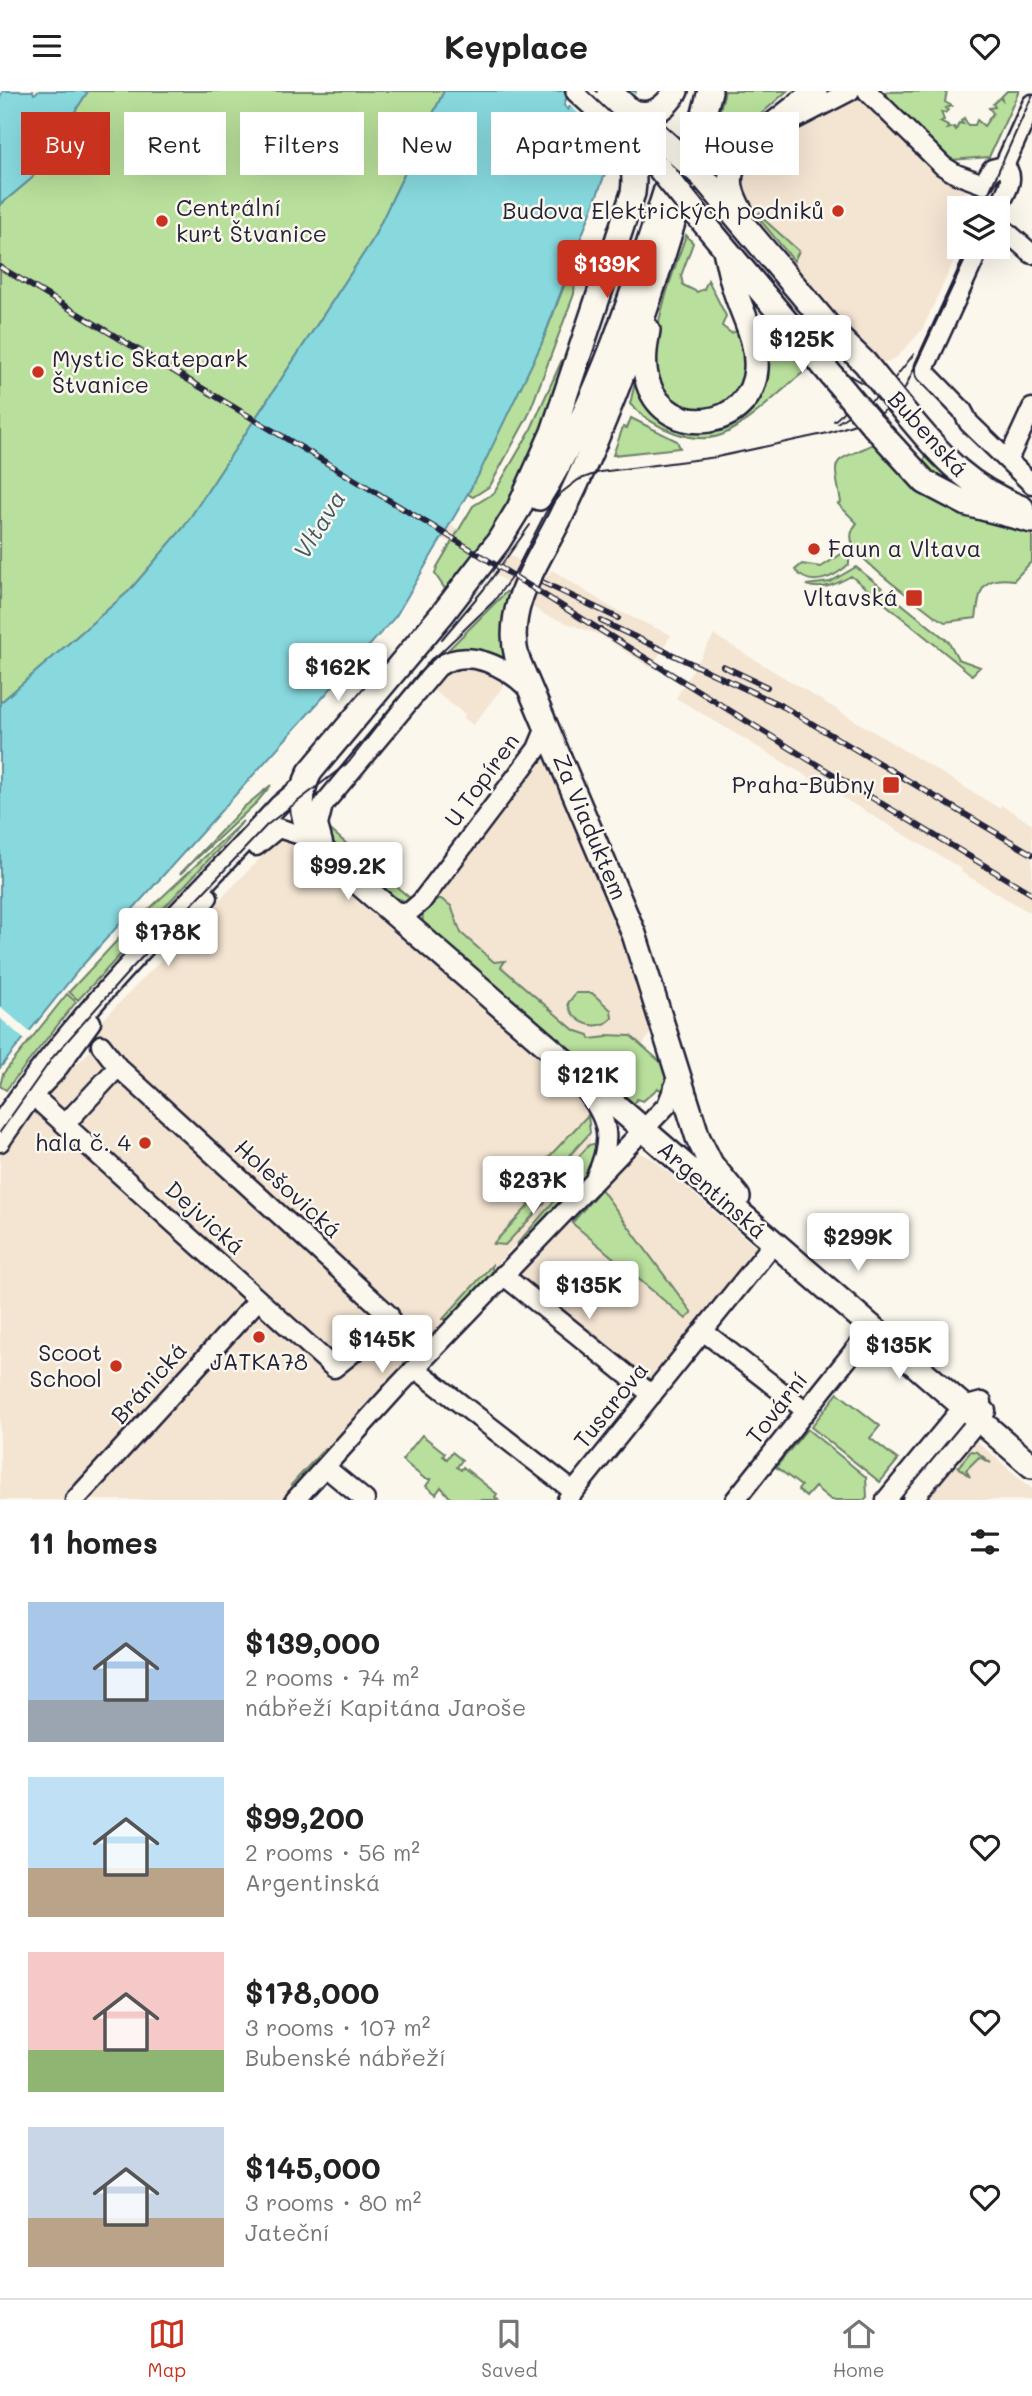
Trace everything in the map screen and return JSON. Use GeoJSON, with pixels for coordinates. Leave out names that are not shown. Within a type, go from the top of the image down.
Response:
{"type":"FeatureCollection","features":[{"type":"Feature","properties":{"kind":"main road"},"geometry":{"type":"LineString","coordinates":[[578,91],[601,112]]}},
{"type":"Feature","properties":{"kind":"main road"},"geometry":{"type":"LineString","coordinates":[[609,91],[658,137],[680,149]]}},
{"type":"Feature","properties":{"kind":"main road"},"geometry":{"type":"LineString","coordinates":[[629,110],[645,115],[656,112],[676,91]]}},
{"type":"Feature","properties":{"kind":"main road"},"geometry":{"type":"LineString","coordinates":[[413,650],[491,569],[534,506],[571,442],[623,321],[696,91]]}},
{"type":"Feature","properties":{"kind":"main road"},"geometry":{"type":"LineString","coordinates":[[710,91],[653,289],[645,353],[647,380],[658,402],[682,419],[697,422],[719,419],[733,412],[745,400],[753,386],[756,368],[747,320],[725,250]]}},
{"type":"Feature","properties":{"kind":"main road"},"geometry":{"type":"LineString","coordinates":[[775,112],[799,91]]}},
{"type":"Feature","properties":{"kind":"main road"},"geometry":{"type":"LineString","coordinates":[[791,112],[815,91]]}},
{"type":"Feature","properties":{"kind":"main road"},"geometry":{"type":"LineString","coordinates":[[310,838],[304,819],[305,783],[333,743],[413,650],[498,542],[531,487],[556,425],[622,227],[633,193],[634,175]]}},
{"type":"Feature","properties":{"kind":"main road","name":"Bubenská"},"geometry":{"type":"LineString","coordinates":[[664,175],[918,477],[967,504],[1032,521]]}},
{"type":"Feature","properties":{"kind":"main road","name":"Bubenská"},"geometry":{"type":"LineString","coordinates":[[711,175],[760,245],[951,466],[985,491],[1032,511]]}},
{"type":"Feature","properties":{"kind":"main road"},"geometry":{"type":"LineString","coordinates":[[732,175],[736,202],[760,245]]}},
{"type":"Feature","properties":{"kind":"main road","name":"Za Viaduktem"},"geometry":{"type":"LineString","coordinates":[[653,289],[580,475],[515,611],[512,629],[517,658],[634,934],[678,1077]]}},
{"type":"Feature","properties":{"kind":"main road"},"geometry":{"type":"LineString","coordinates":[[890,446],[902,451],[909,447],[915,440],[916,427]]}},
{"type":"Feature","properties":{"kind":"main road"},"geometry":{"type":"LineString","coordinates":[[940,490],[918,470],[916,460],[924,452],[930,451],[951,466]]}},
{"type":"Feature","properties":{"kind":"main road","name":"Argentinská"},"geometry":{"type":"LineString","coordinates":[[310,838],[773,1244],[978,1409],[1032,1446]]}},
{"type":"Feature","properties":{"kind":"main road","name":"Argentinská"},"geometry":{"type":"LineString","coordinates":[[678,1077],[704,1153],[726,1185],[978,1409],[1032,1466]]}},
{"type":"Feature","properties":{"kind":"street"},"geometry":{"type":"LineString","coordinates":[[799,117],[850,91]]}},
{"type":"Feature","properties":{"kind":"street"},"geometry":{"type":"LineString","coordinates":[[867,91],[943,166],[956,174],[983,184],[992,169],[1004,166]]}},
{"type":"Feature","properties":{"kind":"street"},"geometry":{"type":"LineString","coordinates":[[1004,166],[1032,104]]}},
{"type":"Feature","properties":{"kind":"street"},"geometry":{"type":"LineString","coordinates":[[1004,166],[1011,173],[1012,179],[1004,196]]}},
{"type":"Feature","properties":{"kind":"street"},"geometry":{"type":"LineString","coordinates":[[1010,235],[1032,254]]}},
{"type":"Feature","properties":{"kind":"street","name":"Bubenská"},"geometry":{"type":"LineString","coordinates":[[974,259],[925,367],[926,373],[957,405],[969,422],[1032,484]]}},
{"type":"Feature","properties":{"kind":"street"},"geometry":{"type":"LineString","coordinates":[[1007,460],[1032,408]]}},
{"type":"Feature","properties":{"kind":"street"},"geometry":{"type":"LineString","coordinates":[[331,859],[318,825],[323,805],[438,667],[460,659],[487,662],[515,678],[533,695]]}},
{"type":"Feature","properties":{"kind":"street","name":"U Topíren"},"geometry":{"type":"LineString","coordinates":[[393,911],[408,913],[421,902],[537,749],[547,725]]}},
{"type":"Feature","properties":{"kind":"street"},"geometry":{"type":"LineString","coordinates":[[0,1123],[64,1036],[202,886],[264,821],[305,783]]}},
{"type":"Feature","properties":{"kind":"street"},"geometry":{"type":"LineString","coordinates":[[0,1142],[84,1030],[271,830],[292,830],[310,838]]}},
{"type":"Feature","properties":{"kind":"street","name":"Holešovická"},"geometry":{"type":"LineString","coordinates":[[101,1045],[118,1067],[389,1315],[359,1348],[334,1368]]}},
{"type":"Feature","properties":{"kind":"street"},"geometry":{"type":"LineString","coordinates":[[562,1059],[598,1106],[606,1125],[604,1158],[591,1185]]}},
{"type":"Feature","properties":{"kind":"street"},"geometry":{"type":"LineString","coordinates":[[65,1124],[118,1067]]}},
{"type":"Feature","properties":{"kind":"street"},"geometry":{"type":"LineString","coordinates":[[295,1500],[503,1275],[643,1130],[672,1097],[678,1077]]}},
{"type":"Feature","properties":{"kind":"street","name":"Dejvická"},"geometry":{"type":"LineString","coordinates":[[42,1104],[334,1368]]}},
{"type":"Feature","properties":{"kind":"street","name":"Tusarova"},"geometry":{"type":"LineString","coordinates":[[570,1496],[773,1244]]}},
{"type":"Feature","properties":{"kind":"street"},"geometry":{"type":"LineString","coordinates":[[503,1275],[652,1395]]}},
{"type":"Feature","properties":{"kind":"street","name":"Bránická"},"geometry":{"type":"LineString","coordinates":[[75,1500],[258,1300]]}},
{"type":"Feature","properties":{"kind":"street"},"geometry":{"type":"LineString","coordinates":[[703,1331],[805,1410]]}},
{"type":"Feature","properties":{"kind":"street","name":"Tovární"},"geometry":{"type":"LineString","coordinates":[[735,1500],[857,1347]]}},
{"type":"Feature","properties":{"kind":"street"},"geometry":{"type":"LineString","coordinates":[[416,1369],[570,1496]]}},
{"type":"Feature","properties":{"kind":"street"},"geometry":{"type":"LineString","coordinates":[[891,1498],[978,1409]]}},
{"type":"Feature","properties":{"kind":"street"},"geometry":{"type":"LineString","coordinates":[[912,1500],[978,1409]]}},
{"type":"Feature","properties":{"kind":"street"},"geometry":{"type":"LineString","coordinates":[[325,1467],[365,1500]]}},
{"type":"Feature","properties":{"kind":"shaded area"},"geometry":{"type":"Polygon","coordinates":[[[856,97],[969,196],[947,196],[947,259],[955,259],[922,330],[897,357],[884,363],[875,362],[749,212],[739,196],[740,175],[799,175],[799,121],[856,97]]]}},
{"type":"Feature","properties":{"kind":"shaded area"},"geometry":{"type":"Polygon","coordinates":[[[0,254],[467,535],[470,531],[546,577],[552,570],[612,608],[671,635],[651,668],[602,636],[545,615],[531,606],[533,598],[458,552],[459,548],[241,417],[0,254]]]}},
{"type":"Feature","properties":{"kind":"shaded area"},"geometry":{"type":"Polygon","coordinates":[[[714,635],[999,808],[1001,805],[1032,824],[1032,908],[1029,912],[676,698],[714,635]]]}},
{"type":"Feature","properties":{"kind":"shaded area"},"geometry":{"type":"Polygon","coordinates":[[[476,665],[508,680],[473,725],[464,718],[465,714],[426,685],[448,670],[476,665]]]}},
{"type":"Feature","properties":{"kind":"shaded area"},"geometry":{"type":"Polygon","coordinates":[[[544,750],[612,898],[654,1027],[613,1093],[431,934],[417,916],[544,750]]]}},
{"type":"Feature","properties":{"kind":"shaded area"},"geometry":{"type":"Polygon","coordinates":[[[282,836],[520,1040],[589,1106],[590,1149],[575,1179],[280,1500],[0,1500],[0,1151],[32,1109],[102,1039],[93,1030],[282,836]]]}},
{"type":"Feature","properties":{"kind":"shaded area"},"geometry":{"type":"Polygon","coordinates":[[[636,1151],[653,1159],[757,1248],[648,1383],[514,1275],[598,1186],[636,1151]]]}},
{"type":"Feature","properties":{"kind":"shaded area"},"geometry":{"type":"Polygon","coordinates":[[[973,1438],[1032,1489],[1032,1500],[919,1500],[973,1438]]]}},
{"type":"Feature","properties":{"kind":"green space"},"geometry":{"type":"Polygon","coordinates":[[[88,91],[444,91],[434,112],[378,112],[378,175],[404,175],[372,241],[184,527],[129,591],[0,703],[0,205],[34,175],[110,175],[110,112],[74,112],[88,91]]]}},
{"type":"Feature","properties":{"kind":"green space"},"geometry":{"type":"Polygon","coordinates":[[[725,91],[787,91],[763,112],[719,112],[725,91]]]}},
{"type":"Feature","properties":{"kind":"green space"},"geometry":{"type":"Polygon","coordinates":[[[947,91],[945,102],[952,106],[946,108],[948,110],[945,113],[941,112],[944,120],[940,122],[948,126],[947,129],[954,127],[956,130],[959,123],[963,124],[961,121],[964,118],[968,125],[975,125],[977,120],[984,126],[993,113],[989,108],[995,107],[993,104],[999,98],[1002,100],[1001,97],[1007,91],[1019,91],[989,157],[951,160],[882,92],[947,91]]]}},
{"type":"Feature","properties":{"kind":"green space"},"geometry":{"type":"Polygon","coordinates":[[[761,212],[760,216],[799,251],[794,261],[756,215],[761,212]]]}},
{"type":"Feature","properties":{"kind":"green space"},"geometry":{"type":"Polygon","coordinates":[[[686,235],[693,243],[681,276],[683,285],[697,292],[704,289],[708,280],[726,316],[722,326],[731,333],[741,330],[748,353],[743,391],[704,415],[673,405],[660,391],[655,372],[658,323],[686,235]]]}},
{"type":"Feature","properties":{"kind":"green space"},"geometry":{"type":"Polygon","coordinates":[[[573,263],[576,267],[574,294],[528,416],[490,486],[473,497],[468,494],[541,345],[573,263]]]}},
{"type":"Feature","properties":{"kind":"green space"},"geometry":{"type":"Polygon","coordinates":[[[765,321],[805,371],[738,426],[716,437],[689,437],[662,427],[630,404],[637,374],[650,405],[740,417],[757,324],[765,321]]]}},
{"type":"Feature","properties":{"kind":"green space"},"geometry":{"type":"Polygon","coordinates":[[[562,360],[548,419],[517,494],[495,533],[449,595],[435,574],[437,567],[473,506],[494,493],[530,431],[562,360]]]}},
{"type":"Feature","properties":{"kind":"green space"},"geometry":{"type":"Polygon","coordinates":[[[631,418],[677,441],[680,448],[613,455],[623,427],[627,428],[631,418]]]}},
{"type":"Feature","properties":{"kind":"green space"},"geometry":{"type":"Polygon","coordinates":[[[875,443],[910,480],[944,504],[983,520],[1032,532],[1032,561],[1014,580],[994,580],[984,587],[976,618],[945,622],[936,617],[878,572],[853,544],[851,538],[857,523],[838,504],[841,502],[836,467],[843,458],[875,443]]]}},
{"type":"Feature","properties":{"kind":"green space"},"geometry":{"type":"Polygon","coordinates":[[[929,455],[994,499],[954,494],[921,462],[929,455]]]}},
{"type":"Feature","properties":{"kind":"green space"},"geometry":{"type":"Polygon","coordinates":[[[843,553],[849,558],[849,564],[829,577],[808,579],[795,570],[802,564],[821,567],[843,553]]]}},
{"type":"Feature","properties":{"kind":"green space"},"geometry":{"type":"Polygon","coordinates":[[[856,567],[949,642],[958,659],[980,667],[972,675],[851,576],[824,587],[806,585],[830,582],[856,567]]]}},
{"type":"Feature","properties":{"kind":"green space"},"geometry":{"type":"Polygon","coordinates":[[[517,590],[512,664],[436,662],[506,592],[517,590]]]}},
{"type":"Feature","properties":{"kind":"green space"},"geometry":{"type":"Polygon","coordinates":[[[271,785],[257,802],[180,874],[244,807],[271,785]]]}},
{"type":"Feature","properties":{"kind":"green space"},"geometry":{"type":"Polygon","coordinates":[[[243,821],[78,1000],[69,992],[126,931],[243,821]]]}},
{"type":"Feature","properties":{"kind":"green space"},"geometry":{"type":"Polygon","coordinates":[[[327,827],[411,899],[407,902],[394,897],[334,844],[327,835],[327,827]]]}},
{"type":"Feature","properties":{"kind":"green space"},"geometry":{"type":"Polygon","coordinates":[[[437,899],[451,906],[461,933],[494,962],[505,961],[501,967],[574,1030],[589,1035],[590,1039],[607,1035],[631,1036],[664,1065],[668,1076],[665,1093],[658,1088],[643,1101],[637,1099],[634,1104],[423,923],[422,910],[430,907],[437,899]]]}},
{"type":"Feature","properties":{"kind":"green space"},"geometry":{"type":"Polygon","coordinates":[[[576,993],[592,993],[611,1010],[612,1018],[606,1023],[593,1025],[574,1016],[568,1003],[576,993]]]}},
{"type":"Feature","properties":{"kind":"green space"},"geometry":{"type":"Polygon","coordinates":[[[67,994],[76,1002],[6,1090],[0,1086],[3,1074],[67,994]]]}},
{"type":"Feature","properties":{"kind":"green space"},"geometry":{"type":"Polygon","coordinates":[[[588,1115],[590,1133],[549,1178],[545,1203],[505,1245],[493,1244],[545,1188],[532,1175],[588,1115]]]}},
{"type":"Feature","properties":{"kind":"green space"},"geometry":{"type":"Polygon","coordinates":[[[598,1143],[595,1156],[579,1183],[517,1244],[555,1200],[554,1184],[589,1145],[598,1143]]]}},
{"type":"Feature","properties":{"kind":"green space"},"geometry":{"type":"Polygon","coordinates":[[[601,1189],[692,1313],[686,1319],[572,1223],[601,1189]]]}},
{"type":"Feature","properties":{"kind":"green space"},"geometry":{"type":"Polygon","coordinates":[[[492,1265],[492,1277],[452,1319],[443,1319],[492,1265]]]}},
{"type":"Feature","properties":{"kind":"green space"},"geometry":{"type":"Polygon","coordinates":[[[838,1393],[880,1426],[870,1438],[898,1460],[880,1482],[811,1427],[838,1393]]]}},
{"type":"Feature","properties":{"kind":"green space"},"geometry":{"type":"Polygon","coordinates":[[[962,1421],[964,1426],[910,1493],[904,1492],[903,1487],[962,1421]]]}},
{"type":"Feature","properties":{"kind":"green space"},"geometry":{"type":"Polygon","coordinates":[[[807,1429],[866,1477],[867,1497],[864,1500],[831,1500],[815,1487],[806,1497],[798,1490],[801,1486],[776,1467],[807,1429]]]}},
{"type":"Feature","properties":{"kind":"green space"},"geometry":{"type":"Polygon","coordinates":[[[422,1435],[445,1453],[443,1456],[447,1459],[452,1452],[462,1460],[457,1467],[461,1470],[463,1467],[497,1494],[495,1497],[498,1500],[452,1500],[441,1487],[436,1494],[426,1486],[431,1479],[425,1479],[402,1460],[422,1435]]]}},
{"type":"Feature","properties":{"kind":"green space"},"geometry":{"type":"Polygon","coordinates":[[[325,1448],[330,1452],[296,1490],[291,1485],[325,1448]]]}},
{"type":"Feature","properties":{"kind":"green space"},"geometry":{"type":"Polygon","coordinates":[[[971,1451],[977,1452],[991,1463],[979,1457],[966,1470],[970,1477],[958,1467],[971,1451]]]}},
{"type":"Feature","properties":{"kind":"water"},"geometry":{"type":"Polygon","coordinates":[[[3,91],[33,91],[34,94],[39,91],[88,91],[74,112],[21,112],[21,175],[34,175],[0,205],[0,96],[3,91]]]}},
{"type":"Feature","properties":{"kind":"water","name":"Vltava"},"geometry":{"type":"Polygon","coordinates":[[[444,91],[569,91],[564,105],[568,110],[577,91],[636,91],[628,112],[491,112],[491,175],[605,175],[541,345],[478,476],[396,616],[80,968],[0,1068],[0,703],[129,591],[184,527],[372,241],[404,175],[477,175],[477,112],[434,112],[444,91]]]}},
{"type":"Feature","properties":{"kind":"pier"},"geometry":{"type":"Polygon","coordinates":[[[573,91],[628,91],[635,94],[639,91],[631,112],[577,112],[568,104],[573,91]]]}},
{"type":"Feature","properties":{"kind":"pier"},"geometry":{"type":"Polygon","coordinates":[[[0,1006],[32,1034],[26,1041],[0,1018],[0,1006]]]}},
{"type":"Feature","properties":{"kind":"tram line"},"geometry":{"type":"LineString","coordinates":[[587,91],[698,196],[845,372],[868,385],[894,384]]}},
{"type":"Feature","properties":{"kind":"tram line"},"geometry":{"type":"LineString","coordinates":[[987,196],[1032,96]]}},
{"type":"Feature","properties":{"kind":"tram line"},"geometry":{"type":"LineString","coordinates":[[0,1132],[53,1057],[131,969],[267,825],[349,762],[416,676],[494,601],[515,572],[546,512],[561,493],[578,480],[600,472],[717,457],[828,433],[879,416],[904,390],[965,259]]}},
{"type":"Feature","properties":{"kind":"tram line"},"geometry":{"type":"LineString","coordinates":[[837,423],[882,394],[914,354]]}},
{"type":"Feature","properties":{"kind":"tram line"},"geometry":{"type":"LineString","coordinates":[[834,421],[844,411],[849,399],[849,386],[844,372]]}},
{"type":"Feature","properties":{"kind":"tram line"},"geometry":{"type":"LineString","coordinates":[[442,639],[484,589],[530,525]]}},
{"type":"Feature","properties":{"kind":"railway"},"geometry":{"type":"LineString","coordinates":[[0,267],[462,544],[811,761],[1032,894]]}},
{"type":"Feature","properties":{"kind":"railway"},"geometry":{"type":"LineString","coordinates":[[542,582],[618,618]]}},
{"type":"Feature","properties":{"kind":"railway"},"geometry":{"type":"LineString","coordinates":[[601,621],[784,707],[1032,854]]}},
{"type":"Feature","properties":{"kind":"railway"},"geometry":{"type":"LineString","coordinates":[[723,666],[767,687]]}},
{"type":"Feature","properties":{"kind":"place","name":"Budova Elektrických podniků"},"geometry":{"type":"Point","coordinates":[838,211]}},
{"type":"Feature","properties":{"kind":"place","name":"Centrální kurt Štvanice"},"geometry":{"type":"Point","coordinates":[162,221]}},
{"type":"Feature","properties":{"kind":"place","name":"Mystic Skatepark Štvanice"},"geometry":{"type":"Point","coordinates":[38,372]}},
{"type":"Feature","properties":{"kind":"place","name":"Faun a Vltava"},"geometry":{"type":"Point","coordinates":[814,549]}},
{"type":"Feature","properties":{"kind":"place","name":"Vltavská"},"geometry":{"type":"Point","coordinates":[914,598]}},
{"type":"Feature","properties":{"kind":"place","name":"Praha-Bubny"},"geometry":{"type":"Point","coordinates":[891,785]}},
{"type":"Feature","properties":{"kind":"place","name":"hala č. 4"},"geometry":{"type":"Point","coordinates":[145,1143]}},
{"type":"Feature","properties":{"kind":"place","name":"JATKA78"},"geometry":{"type":"Point","coordinates":[259,1337]}},
{"type":"Feature","properties":{"kind":"place","name":"Scoot School"},"geometry":{"type":"Point","coordinates":[116,1366]}}]}
